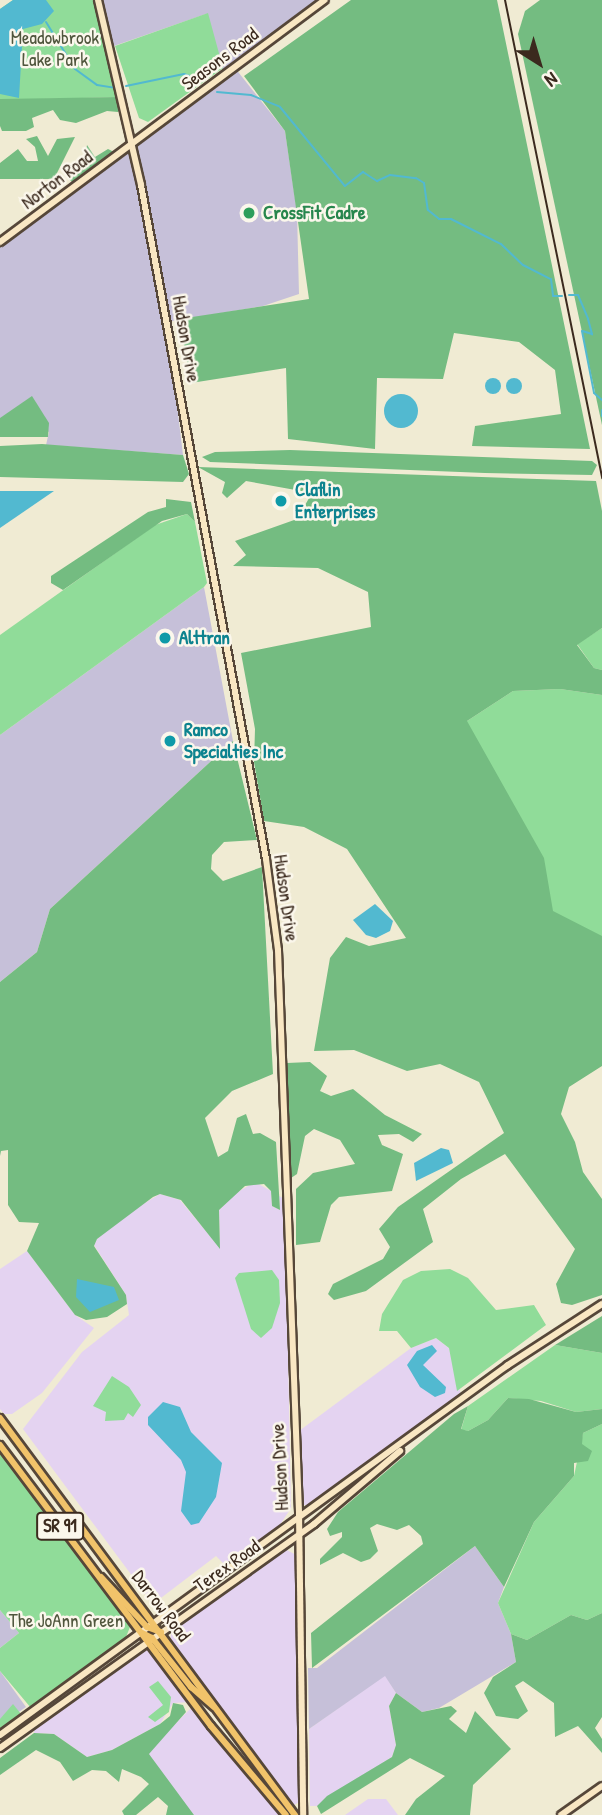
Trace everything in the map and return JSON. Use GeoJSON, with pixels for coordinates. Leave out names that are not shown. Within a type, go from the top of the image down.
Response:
{"type":"FeatureCollection","features":[{"type":"Feature","properties":{"kind":"main road","name":"Hudson Drive"},"geometry":{"type":"LineString","coordinates":[[98,0],[132,141],[274,915],[299,1535],[303,1815]]}},
{"type":"Feature","properties":{"kind":"main road","name":"Seasons Road"},"geometry":{"type":"LineString","coordinates":[[132,141],[325,0]]}},
{"type":"Feature","properties":{"kind":"main road","name":"Norton Road"},"geometry":{"type":"LineString","coordinates":[[0,242],[132,141]]}},
{"type":"Feature","properties":{"kind":"main road","name":"Terex Road"},"geometry":{"type":"LineString","coordinates":[[0,1735],[298,1522],[430,1423],[602,1304]]}},
{"type":"Feature","properties":{"kind":"main road","name":"Darrow Road"},"geometry":{"type":"LineString","coordinates":[[0,1418],[151,1625],[161,1632],[295,1815]]}},
{"type":"Feature","properties":{"kind":"main road","name":"Terex Road"},"geometry":{"type":"LineString","coordinates":[[0,1748],[299,1535],[430,1423]]}},
{"type":"Feature","properties":{"kind":"main road","name":"Darrow Road"},"geometry":{"type":"LineString","coordinates":[[0,1445],[140,1633],[150,1640],[197,1708],[286,1815]]}},
{"type":"Feature","properties":{"kind":"main road"},"geometry":{"type":"LineString","coordinates":[[94,1572],[115,1588],[151,1625]]}},
{"type":"Feature","properties":{"kind":"main road"},"geometry":{"type":"LineString","coordinates":[[150,1640],[206,1701],[218,1710]]}},
{"type":"Feature","properties":{"kind":"main road"},"geometry":{"type":"LineString","coordinates":[[197,1708],[206,1701]]}},
{"type":"Feature","properties":{"kind":"main road"},"geometry":{"type":"LineString","coordinates":[[29,1714],[35,1723]]}},
{"type":"Feature","properties":{"kind":"main road"},"geometry":{"type":"LineString","coordinates":[[251,1776],[262,1768]]}},
{"type":"Feature","properties":{"kind":"main road"},"geometry":{"type":"LineString","coordinates":[[561,1815],[602,1786]]}},
{"type":"Feature","properties":{"kind":"shaded area"},"geometry":{"type":"Polygon","coordinates":[[[98,0],[325,0],[235,68],[285,131],[297,212],[299,294],[263,306],[167,322],[183,455],[46,445],[49,432],[0,418],[0,243],[224,76],[206,14],[111,47],[98,0]]]}},
{"type":"Feature","properties":{"kind":"shaded area"},"geometry":{"type":"Polygon","coordinates":[[[204,587],[233,741],[50,909],[37,952],[0,982],[0,735],[204,587]]]}},
{"type":"Feature","properties":{"kind":"shaded area"},"geometry":{"type":"Polygon","coordinates":[[[255,1182],[271,1191],[272,1206],[280,1210],[279,1196],[285,1199],[291,1508],[274,1534],[227,1567],[216,1556],[153,1604],[23,1429],[82,1352],[129,1315],[126,1295],[94,1245],[97,1239],[123,1216],[160,1194],[180,1200],[220,1248],[219,1210],[236,1193],[255,1182]]]}},
{"type":"Feature","properties":{"kind":"shaded area"},"geometry":{"type":"Polygon","coordinates":[[[27,1251],[75,1315],[94,1328],[42,1393],[12,1414],[4,1414],[0,1409],[0,1269],[27,1251]]]}},
{"type":"Feature","properties":{"kind":"shaded area"},"geometry":{"type":"Polygon","coordinates":[[[436,1338],[449,1348],[461,1395],[316,1506],[304,1505],[299,1431],[411,1348],[436,1338]]]}},
{"type":"Feature","properties":{"kind":"shaded area"},"geometry":{"type":"Polygon","coordinates":[[[475,1546],[504,1587],[498,1603],[511,1634],[516,1662],[439,1708],[422,1712],[396,1693],[385,1676],[309,1729],[308,1668],[317,1668],[475,1546]]]}},
{"type":"Feature","properties":{"kind":"shaded area"},"geometry":{"type":"Polygon","coordinates":[[[285,1549],[298,1556],[303,1800],[294,1805],[170,1640],[172,1630],[285,1549]]]}},
{"type":"Feature","properties":{"kind":"shaded area"},"geometry":{"type":"Polygon","coordinates":[[[0,1610],[19,1633],[0,1648],[0,1610]]]}},
{"type":"Feature","properties":{"kind":"shaded area"},"geometry":{"type":"Polygon","coordinates":[[[147,1642],[192,1702],[173,1703],[160,1724],[112,1750],[87,1757],[54,1734],[34,1733],[35,1723],[147,1642]]]}},
{"type":"Feature","properties":{"kind":"shaded area"},"geometry":{"type":"Polygon","coordinates":[[[0,1671],[26,1707],[0,1725],[0,1671]]]}},
{"type":"Feature","properties":{"kind":"shaded area"},"geometry":{"type":"Polygon","coordinates":[[[385,1675],[396,1693],[389,1706],[396,1745],[392,1757],[317,1806],[310,1806],[309,1729],[385,1675]]]}},
{"type":"Feature","properties":{"kind":"shaded area"},"geometry":{"type":"Polygon","coordinates":[[[193,1706],[253,1782],[286,1815],[194,1815],[168,1786],[145,1754],[193,1706]]]}},
{"type":"Feature","properties":{"kind":"shaded area"},"geometry":{"type":"Polygon","coordinates":[[[368,1799],[386,1799],[398,1815],[345,1815],[368,1799]]]}},
{"type":"Feature","properties":{"kind":"green space","name":"Meadowbrook Lake Park"},"geometry":{"type":"Polygon","coordinates":[[[13,0],[98,0],[124,97],[0,100],[0,9],[13,0]]]}},
{"type":"Feature","properties":{"kind":"green space"},"geometry":{"type":"Polygon","coordinates":[[[351,0],[497,0],[590,449],[472,446],[475,426],[561,414],[555,370],[519,342],[454,333],[443,379],[377,378],[375,449],[288,439],[286,368],[191,383],[179,319],[309,299],[285,131],[244,76],[351,0]]]}},
{"type":"Feature","properties":{"kind":"green space"},"geometry":{"type":"Polygon","coordinates":[[[540,0],[602,0],[602,425],[518,34],[525,11],[540,0]]]}},
{"type":"Feature","properties":{"kind":"green space"},"geometry":{"type":"Polygon","coordinates":[[[208,13],[223,68],[148,122],[139,118],[115,46],[208,13]]]}},
{"type":"Feature","properties":{"kind":"green space"},"geometry":{"type":"Polygon","coordinates":[[[119,97],[118,112],[107,111],[76,123],[60,120],[53,110],[32,118],[34,127],[26,131],[2,131],[0,126],[0,99],[119,97]]]}},
{"type":"Feature","properties":{"kind":"green space"},"geometry":{"type":"Polygon","coordinates":[[[37,136],[48,156],[57,139],[75,137],[54,179],[0,179],[0,163],[18,149],[27,161],[38,161],[35,147],[26,139],[37,136]]]}},
{"type":"Feature","properties":{"kind":"green space"},"geometry":{"type":"Polygon","coordinates":[[[87,145],[95,157],[108,149],[116,153],[75,185],[67,177],[84,164],[87,145]]]}},
{"type":"Feature","properties":{"kind":"green space"},"geometry":{"type":"Polygon","coordinates":[[[32,396],[49,423],[48,437],[0,437],[0,418],[32,396]]]}},
{"type":"Feature","properties":{"kind":"green space"},"geometry":{"type":"Polygon","coordinates":[[[42,444],[183,455],[189,474],[183,482],[0,477],[0,446],[42,444]]]}},
{"type":"Feature","properties":{"kind":"green space"},"geometry":{"type":"Polygon","coordinates":[[[290,450],[592,461],[597,465],[592,475],[485,473],[210,462],[202,457],[215,452],[290,450]]]}},
{"type":"Feature","properties":{"kind":"green space"},"geometry":{"type":"Polygon","coordinates":[[[198,467],[596,481],[602,511],[602,628],[577,645],[594,668],[602,670],[602,695],[560,689],[513,691],[467,721],[544,858],[553,911],[602,936],[602,1066],[569,1087],[561,1114],[575,1142],[583,1172],[602,1199],[602,1295],[572,1305],[561,1303],[556,1284],[575,1249],[505,1154],[461,1179],[423,1209],[433,1242],[366,1291],[334,1300],[328,1294],[333,1284],[383,1259],[390,1247],[379,1229],[398,1207],[504,1133],[479,1082],[440,1064],[407,1071],[354,1050],[314,1051],[330,958],[346,937],[369,946],[406,938],[347,849],[304,827],[264,821],[254,762],[255,729],[241,653],[371,627],[368,592],[318,568],[233,566],[246,555],[235,541],[297,519],[312,493],[246,481],[227,498],[222,493],[225,482],[198,467]]]}},
{"type":"Feature","properties":{"kind":"green space"},"geometry":{"type":"Polygon","coordinates":[[[166,499],[191,502],[195,522],[187,514],[162,521],[63,590],[51,583],[51,576],[148,512],[166,507],[166,499]]]}},
{"type":"Feature","properties":{"kind":"green space"},"geometry":{"type":"Polygon","coordinates":[[[187,514],[195,522],[207,583],[204,587],[0,735],[0,635],[155,525],[187,514]]]}},
{"type":"Feature","properties":{"kind":"green space"},"geometry":{"type":"Polygon","coordinates":[[[602,628],[602,670],[594,668],[577,644],[602,628]]]}},
{"type":"Feature","properties":{"kind":"green space"},"geometry":{"type":"Polygon","coordinates":[[[560,689],[602,695],[602,1013],[446,813],[467,721],[513,691],[560,689]]]}},
{"type":"Feature","properties":{"kind":"green space"},"geometry":{"type":"Polygon","coordinates":[[[233,741],[257,840],[224,842],[212,855],[211,869],[223,881],[262,867],[273,1074],[232,1091],[205,1118],[218,1157],[228,1151],[237,1118],[246,1114],[253,1134],[260,1133],[276,1142],[280,1210],[272,1206],[271,1191],[264,1184],[245,1186],[219,1210],[220,1249],[181,1200],[160,1194],[153,1197],[97,1239],[94,1246],[126,1295],[127,1304],[107,1317],[86,1320],[75,1315],[27,1251],[39,1223],[19,1222],[8,1205],[8,1150],[1,1151],[0,1156],[0,982],[37,952],[50,909],[233,741]]]}},
{"type":"Feature","properties":{"kind":"green space"},"geometry":{"type":"Polygon","coordinates":[[[310,1062],[327,1076],[320,1091],[331,1096],[353,1089],[385,1115],[422,1134],[413,1142],[399,1134],[378,1135],[382,1145],[403,1154],[392,1191],[339,1197],[331,1205],[320,1242],[296,1245],[296,1189],[313,1173],[355,1164],[340,1140],[314,1129],[305,1136],[297,1174],[291,1178],[287,1063],[310,1062]]]}},
{"type":"Feature","properties":{"kind":"green space"},"geometry":{"type":"Polygon","coordinates":[[[450,1269],[468,1278],[496,1310],[534,1305],[546,1325],[457,1391],[449,1348],[436,1338],[411,1348],[397,1331],[379,1331],[382,1314],[403,1280],[421,1271],[450,1269]]]}},
{"type":"Feature","properties":{"kind":"green space"},"geometry":{"type":"Polygon","coordinates":[[[272,1270],[279,1280],[280,1303],[272,1328],[261,1338],[251,1329],[235,1278],[239,1273],[272,1270]]]}},
{"type":"Feature","properties":{"kind":"green space"},"geometry":{"type":"Polygon","coordinates":[[[602,1316],[602,1353],[555,1345],[602,1316]]]}},
{"type":"Feature","properties":{"kind":"green space"},"geometry":{"type":"Polygon","coordinates":[[[555,1345],[602,1353],[602,1409],[576,1412],[541,1401],[508,1398],[488,1420],[468,1431],[461,1430],[468,1406],[555,1345]]]}},
{"type":"Feature","properties":{"kind":"green space"},"geometry":{"type":"Polygon","coordinates":[[[112,1376],[129,1387],[141,1405],[133,1417],[128,1413],[124,1420],[105,1421],[106,1412],[93,1406],[112,1376]]]}},
{"type":"Feature","properties":{"kind":"green space"},"geometry":{"type":"Polygon","coordinates":[[[508,1398],[529,1399],[576,1412],[602,1409],[602,1424],[583,1433],[582,1444],[592,1451],[588,1461],[574,1463],[574,1476],[534,1522],[504,1587],[475,1546],[312,1668],[311,1633],[423,1544],[421,1536],[409,1525],[397,1530],[377,1524],[370,1528],[378,1551],[370,1559],[361,1562],[343,1553],[320,1565],[320,1559],[342,1537],[342,1532],[330,1536],[327,1529],[338,1512],[454,1414],[468,1406],[461,1429],[468,1431],[488,1420],[508,1398]]]}},
{"type":"Feature","properties":{"kind":"green space"},"geometry":{"type":"Polygon","coordinates":[[[602,1424],[602,1613],[587,1620],[571,1615],[527,1640],[511,1634],[498,1603],[534,1522],[574,1476],[583,1433],[602,1424]]]}},
{"type":"Feature","properties":{"kind":"green space","name":"The JoAnn Green"},"geometry":{"type":"Polygon","coordinates":[[[0,1453],[130,1627],[124,1642],[31,1708],[0,1671],[0,1648],[19,1633],[0,1610],[0,1453]]]}},
{"type":"Feature","properties":{"kind":"green space"},"geometry":{"type":"Polygon","coordinates":[[[602,1613],[602,1717],[595,1728],[602,1739],[602,1753],[578,1726],[555,1737],[554,1703],[523,1681],[515,1686],[528,1711],[518,1719],[496,1716],[484,1693],[493,1677],[516,1662],[511,1634],[527,1640],[571,1615],[587,1620],[602,1613]]]}},
{"type":"Feature","properties":{"kind":"green space"},"geometry":{"type":"Polygon","coordinates":[[[158,1681],[171,1697],[169,1712],[155,1722],[148,1717],[163,1705],[149,1687],[158,1681]]]}},
{"type":"Feature","properties":{"kind":"green space"},"geometry":{"type":"Polygon","coordinates":[[[396,1693],[422,1712],[451,1706],[457,1711],[449,1719],[466,1733],[475,1711],[511,1749],[473,1785],[470,1815],[405,1815],[416,1799],[445,1776],[410,1758],[321,1814],[317,1806],[327,1796],[392,1757],[396,1745],[389,1706],[396,1693]]]}},
{"type":"Feature","properties":{"kind":"green space"},"geometry":{"type":"Polygon","coordinates":[[[173,1703],[183,1705],[186,1712],[149,1754],[194,1815],[166,1815],[168,1806],[158,1797],[136,1815],[124,1815],[122,1811],[149,1784],[141,1777],[122,1769],[119,1782],[106,1771],[92,1770],[73,1781],[60,1762],[36,1750],[0,1775],[0,1758],[34,1733],[54,1734],[87,1757],[112,1750],[160,1724],[170,1716],[173,1703]]]}},
{"type":"Feature","properties":{"kind":"green space"},"geometry":{"type":"Polygon","coordinates":[[[13,1704],[21,1714],[0,1732],[0,1719],[13,1704]]]}},
{"type":"Feature","properties":{"kind":"water"},"geometry":{"type":"Polygon","coordinates":[[[13,0],[46,0],[54,11],[42,24],[23,29],[19,98],[0,94],[0,9],[13,0]]]}},
{"type":"Feature","properties":{"kind":"water"},"geometry":{"type":"Polygon","coordinates":[[[490,378],[496,378],[501,386],[499,392],[490,394],[485,389],[485,383],[490,378]]]}},
{"type":"Feature","properties":{"kind":"water"},"geometry":{"type":"Polygon","coordinates":[[[511,378],[517,378],[522,386],[520,392],[511,394],[506,389],[506,383],[511,378]]]}},
{"type":"Feature","properties":{"kind":"water"},"geometry":{"type":"Polygon","coordinates":[[[401,394],[413,399],[418,411],[413,423],[401,428],[389,423],[384,411],[389,399],[401,394]]]}},
{"type":"Feature","properties":{"kind":"water"},"geometry":{"type":"Polygon","coordinates":[[[0,491],[54,491],[0,528],[0,491]]]}},
{"type":"Feature","properties":{"kind":"water"},"geometry":{"type":"Polygon","coordinates":[[[375,904],[393,921],[390,931],[376,938],[366,935],[353,920],[375,904]]]}},
{"type":"Feature","properties":{"kind":"water"},"geometry":{"type":"Polygon","coordinates":[[[441,1148],[449,1150],[453,1163],[416,1181],[414,1163],[441,1148]]]}},
{"type":"Feature","properties":{"kind":"water"},"geometry":{"type":"Polygon","coordinates":[[[77,1279],[114,1287],[119,1300],[90,1312],[76,1297],[77,1279]]]}},
{"type":"Feature","properties":{"kind":"water"},"geometry":{"type":"Polygon","coordinates":[[[432,1345],[437,1351],[423,1365],[446,1387],[445,1393],[435,1397],[420,1387],[407,1365],[417,1351],[432,1345]]]}},
{"type":"Feature","properties":{"kind":"water"},"geometry":{"type":"Polygon","coordinates":[[[163,1402],[180,1407],[191,1432],[222,1463],[216,1497],[199,1523],[191,1525],[181,1511],[186,1472],[181,1460],[148,1425],[148,1417],[163,1402]]]}},
{"type":"Feature","properties":{"kind":"waterway"},"geometry":{"type":"LineString","coordinates":[[46,22],[75,69],[97,85],[117,88]]}},
{"type":"Feature","properties":{"kind":"waterway"},"geometry":{"type":"LineString","coordinates":[[126,86],[184,74],[203,81]]}},
{"type":"Feature","properties":{"kind":"waterway"},"geometry":{"type":"LineString","coordinates":[[217,92],[251,95],[280,107],[345,186],[363,172],[377,181],[390,175],[416,178],[424,183],[428,210],[439,219],[451,219],[501,244],[523,265],[551,279],[553,296],[562,296]]}},
{"type":"Feature","properties":{"kind":"waterway"},"geometry":{"type":"LineString","coordinates":[[569,295],[578,295],[588,319],[592,334],[582,331],[594,393],[602,400]]}},
{"type":"Feature","properties":{"kind":"waterway"},"geometry":{"type":"LineString","coordinates":[[602,410],[602,416]]}},
{"type":"Feature","properties":{"kind":"railway"},"geometry":{"type":"LineString","coordinates":[[505,0],[602,478]]}},
{"type":"Feature","properties":{"kind":"place","name":"CrossFit Cadre"},"geometry":{"type":"Point","coordinates":[249,213]}},
{"type":"Feature","properties":{"kind":"place","name":"Claflin Enterprises"},"geometry":{"type":"Point","coordinates":[281,501]}},
{"type":"Feature","properties":{"kind":"place","name":"Alttran"},"geometry":{"type":"Point","coordinates":[165,638]}},
{"type":"Feature","properties":{"kind":"place","name":"Ramco Specialties Inc"},"geometry":{"type":"Point","coordinates":[170,741]}}]}
